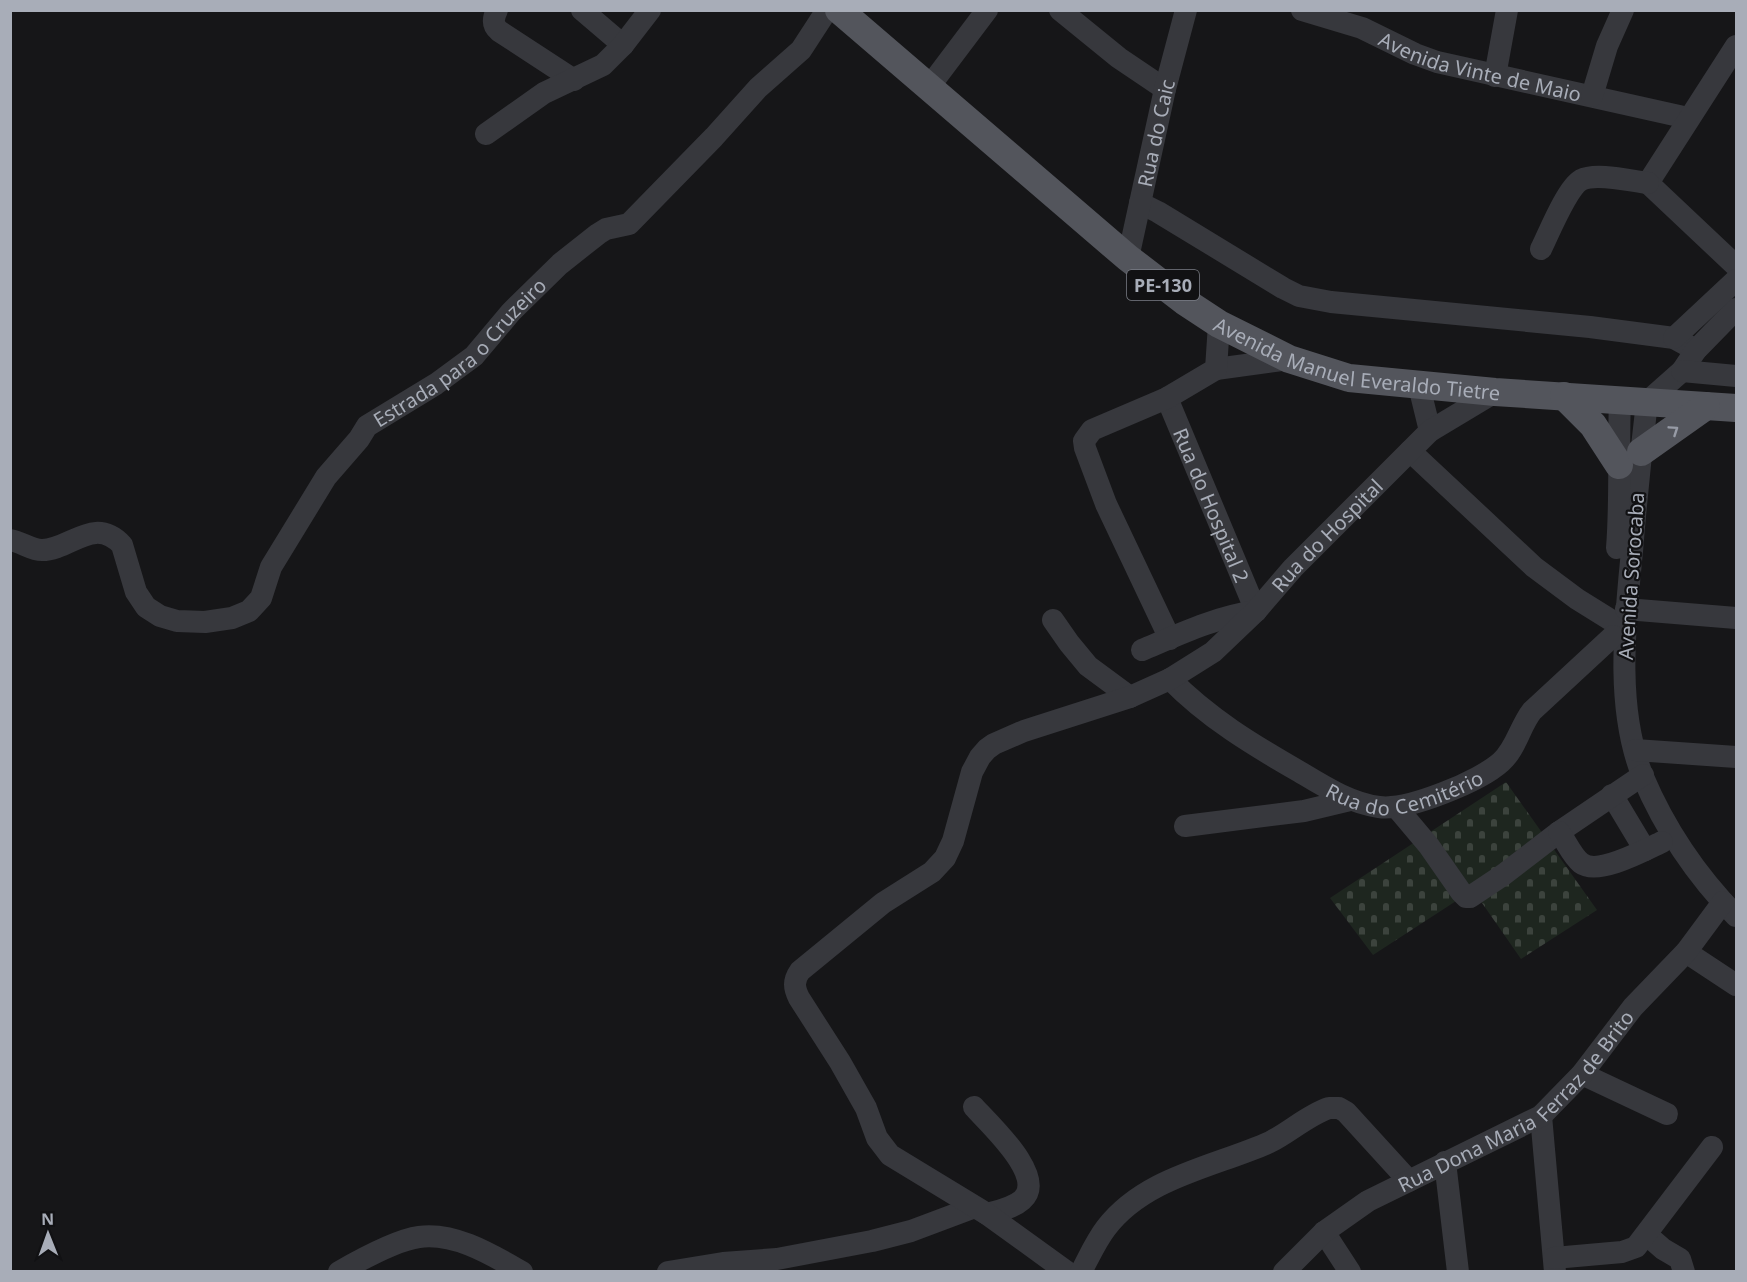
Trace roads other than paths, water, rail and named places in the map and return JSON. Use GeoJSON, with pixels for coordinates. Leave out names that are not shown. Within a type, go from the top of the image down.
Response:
{"type":"FeatureCollection","features":[{"type":"Feature","properties":{"kind":"main road","name":"Avenida Manuel Everaldo Tietre"},"geometry":{"type":"LineString","coordinates":[[839,10],[1128,258],[1184,301],[1219,324],[1289,359],[1349,378],[1419,386],[1737,408]]}},
{"type":"Feature","properties":{"kind":"main road"},"geometry":{"type":"LineString","coordinates":[[1564,396],[1630,458],[1706,406]]}},
{"type":"Feature","properties":{"kind":"street"},"geometry":{"type":"LineString","coordinates":[[497,10],[494,25],[502,34],[574,80]]}},
{"type":"Feature","properties":{"kind":"street"},"geometry":{"type":"LineString","coordinates":[[582,10],[623,45]]}},
{"type":"Feature","properties":{"kind":"street"},"geometry":{"type":"LineString","coordinates":[[486,134],[544,93],[603,65],[623,45],[650,10]]}},
{"type":"Feature","properties":{"kind":"street","name":"Estrada para o Cruzeiro"},"geometry":{"type":"LineString","coordinates":[[10,540],[23,543],[36,550],[46,550],[88,533],[104,534],[122,545],[135,592],[153,612],[168,619],[187,622],[219,621],[243,615],[261,598],[276,557],[326,477],[359,440],[367,426],[436,384],[474,356],[511,312],[560,264],[602,231],[627,225],[714,137],[758,88],[801,50],[826,10]]}},
{"type":"Feature","properties":{"kind":"street"},"geometry":{"type":"LineString","coordinates":[[929,87],[987,10]]}},
{"type":"Feature","properties":{"kind":"street"},"geometry":{"type":"LineString","coordinates":[[1060,10],[1119,58],[1165,89]]}},
{"type":"Feature","properties":{"kind":"street","name":"Rua do Caic"},"geometry":{"type":"LineString","coordinates":[[1128,258],[1165,89],[1186,10]]}},
{"type":"Feature","properties":{"kind":"street","name":"Avenida Vinte de Maio"},"geometry":{"type":"LineString","coordinates":[[1302,10],[1362,28],[1406,50],[1437,62],[1688,118]]}},
{"type":"Feature","properties":{"kind":"street"},"geometry":{"type":"LineString","coordinates":[[1495,76],[1507,10]]}},
{"type":"Feature","properties":{"kind":"street"},"geometry":{"type":"LineString","coordinates":[[1592,96],[1607,46],[1623,10]]}},
{"type":"Feature","properties":{"kind":"street"},"geometry":{"type":"LineString","coordinates":[[1648,183],[1688,118],[1737,46]]}},
{"type":"Feature","properties":{"kind":"street"},"geometry":{"type":"LineString","coordinates":[[1541,249],[1569,192],[1582,180],[1599,177],[1648,183],[1737,266]]}},
{"type":"Feature","properties":{"kind":"street"},"geometry":{"type":"LineString","coordinates":[[1140,204],[1158,212],[1272,283],[1304,297],[1354,305],[1590,327],[1674,338],[1696,350]]}},
{"type":"Feature","properties":{"kind":"street"},"geometry":{"type":"LineString","coordinates":[[1674,338],[1737,279]]}},
{"type":"Feature","properties":{"kind":"street"},"geometry":{"type":"LineString","coordinates":[[1634,401],[1682,371],[1696,350],[1737,309]]}},
{"type":"Feature","properties":{"kind":"street"},"geometry":{"type":"LineString","coordinates":[[1216,369],[1219,324]]}},
{"type":"Feature","properties":{"kind":"street"},"geometry":{"type":"LineString","coordinates":[[1170,639],[1106,504],[1084,448],[1084,441],[1089,433],[1108,422],[1167,398],[1216,369],[1289,359]]}},
{"type":"Feature","properties":{"kind":"street"},"geometry":{"type":"LineString","coordinates":[[1682,371],[1737,376]]}},
{"type":"Feature","properties":{"kind":"street"},"geometry":{"type":"LineString","coordinates":[[1419,386],[1430,431]]}},
{"type":"Feature","properties":{"kind":"street","name":"Rua do Hospital"},"geometry":{"type":"LineString","coordinates":[[1142,650],[1211,621],[1256,611],[1293,568],[1430,431],[1495,393]]}},
{"type":"Feature","properties":{"kind":"street","name":"Rua do Hospital 2"},"geometry":{"type":"LineString","coordinates":[[1167,398],[1256,611]]}},
{"type":"Feature","properties":{"kind":"street","name":"Avenida Sorocaba"},"geometry":{"type":"LineString","coordinates":[[1634,401],[1618,622],[1624,658],[1630,751],[1638,778]]}},
{"type":"Feature","properties":{"kind":"street","name":"Avenida Sorocaba"},"geometry":{"type":"LineString","coordinates":[[1410,451],[1534,567],[1577,599],[1618,622]]}},
{"type":"Feature","properties":{"kind":"street"},"geometry":{"type":"LineString","coordinates":[[1067,1272],[981,1211],[890,1155],[872,1128],[866,1108],[840,1062],[799,998],[795,987],[796,979],[800,971],[883,903],[924,878],[945,858],[953,841],[972,772],[987,749],[1001,740],[1024,731],[1130,697],[1170,679],[1213,652],[1256,611]]}},
{"type":"Feature","properties":{"kind":"street"},"geometry":{"type":"LineString","coordinates":[[1618,622],[1737,618]]}},
{"type":"Feature","properties":{"kind":"street"},"geometry":{"type":"LineString","coordinates":[[1053,620],[1088,666],[1130,697]]}},
{"type":"Feature","properties":{"kind":"street","name":"Rua do Cemitério"},"geometry":{"type":"LineString","coordinates":[[1170,679],[1204,712],[1240,738],[1350,800],[1378,807],[1397,808],[1415,804],[1486,773],[1496,766],[1510,751],[1532,711],[1618,622]]}},
{"type":"Feature","properties":{"kind":"street"},"geometry":{"type":"LineString","coordinates":[[1630,751],[1737,757]]}},
{"type":"Feature","properties":{"kind":"street"},"geometry":{"type":"LineString","coordinates":[[1397,808],[1429,846],[1466,897],[1473,896],[1559,832],[1638,778]]}},
{"type":"Feature","properties":{"kind":"street"},"geometry":{"type":"LineString","coordinates":[[1638,778],[1653,846]]}},
{"type":"Feature","properties":{"kind":"street"},"geometry":{"type":"LineString","coordinates":[[1638,778],[1675,839],[1725,909],[1737,933]]}},
{"type":"Feature","properties":{"kind":"street"},"geometry":{"type":"LineString","coordinates":[[1612,795],[1653,846],[1725,909]]}},
{"type":"Feature","properties":{"kind":"street"},"geometry":{"type":"LineString","coordinates":[[1185,826],[1304,811],[1350,800]]}},
{"type":"Feature","properties":{"kind":"street"},"geometry":{"type":"LineString","coordinates":[[1559,832],[1580,862],[1590,866],[1605,866],[1653,846]]}},
{"type":"Feature","properties":{"kind":"street","name":"Rua Dona Maria Ferraz de Brito"},"geometry":{"type":"LineString","coordinates":[[1284,1272],[1324,1232],[1368,1201],[1541,1116],[1582,1074],[1634,1007],[1725,909]]}},
{"type":"Feature","properties":{"kind":"street"},"geometry":{"type":"LineString","coordinates":[[1686,952],[1737,985]]}},
{"type":"Feature","properties":{"kind":"street"},"geometry":{"type":"LineString","coordinates":[[1582,1074],[1667,1114]]}},
{"type":"Feature","properties":{"kind":"street"},"geometry":{"type":"LineString","coordinates":[[668,1272],[723,1263],[777,1259],[872,1241],[981,1211],[1010,1207],[1022,1200],[1027,1190],[1027,1177],[1014,1152],[974,1107]]}},
{"type":"Feature","properties":{"kind":"street"},"geometry":{"type":"LineString","coordinates":[[1081,1272],[1106,1228],[1126,1206],[1146,1192],[1270,1141],[1329,1108],[1339,1108],[1346,1112],[1409,1180]]}},
{"type":"Feature","properties":{"kind":"street"},"geometry":{"type":"LineString","coordinates":[[1541,1116],[1554,1264],[1628,1251],[1636,1247],[1712,1147]]}},
{"type":"Feature","properties":{"kind":"street"},"geometry":{"type":"LineString","coordinates":[[1445,1162],[1458,1272]]}},
{"type":"Feature","properties":{"kind":"street"},"geometry":{"type":"LineString","coordinates":[[1324,1232],[1350,1272]]}},
{"type":"Feature","properties":{"kind":"street"},"geometry":{"type":"LineString","coordinates":[[1647,1235],[1663,1249],[1680,1259],[1684,1272]]}},
{"type":"Feature","properties":{"kind":"street"},"geometry":{"type":"LineString","coordinates":[[339,1272],[401,1242],[424,1236],[447,1238],[466,1244],[522,1272]]}}]}
